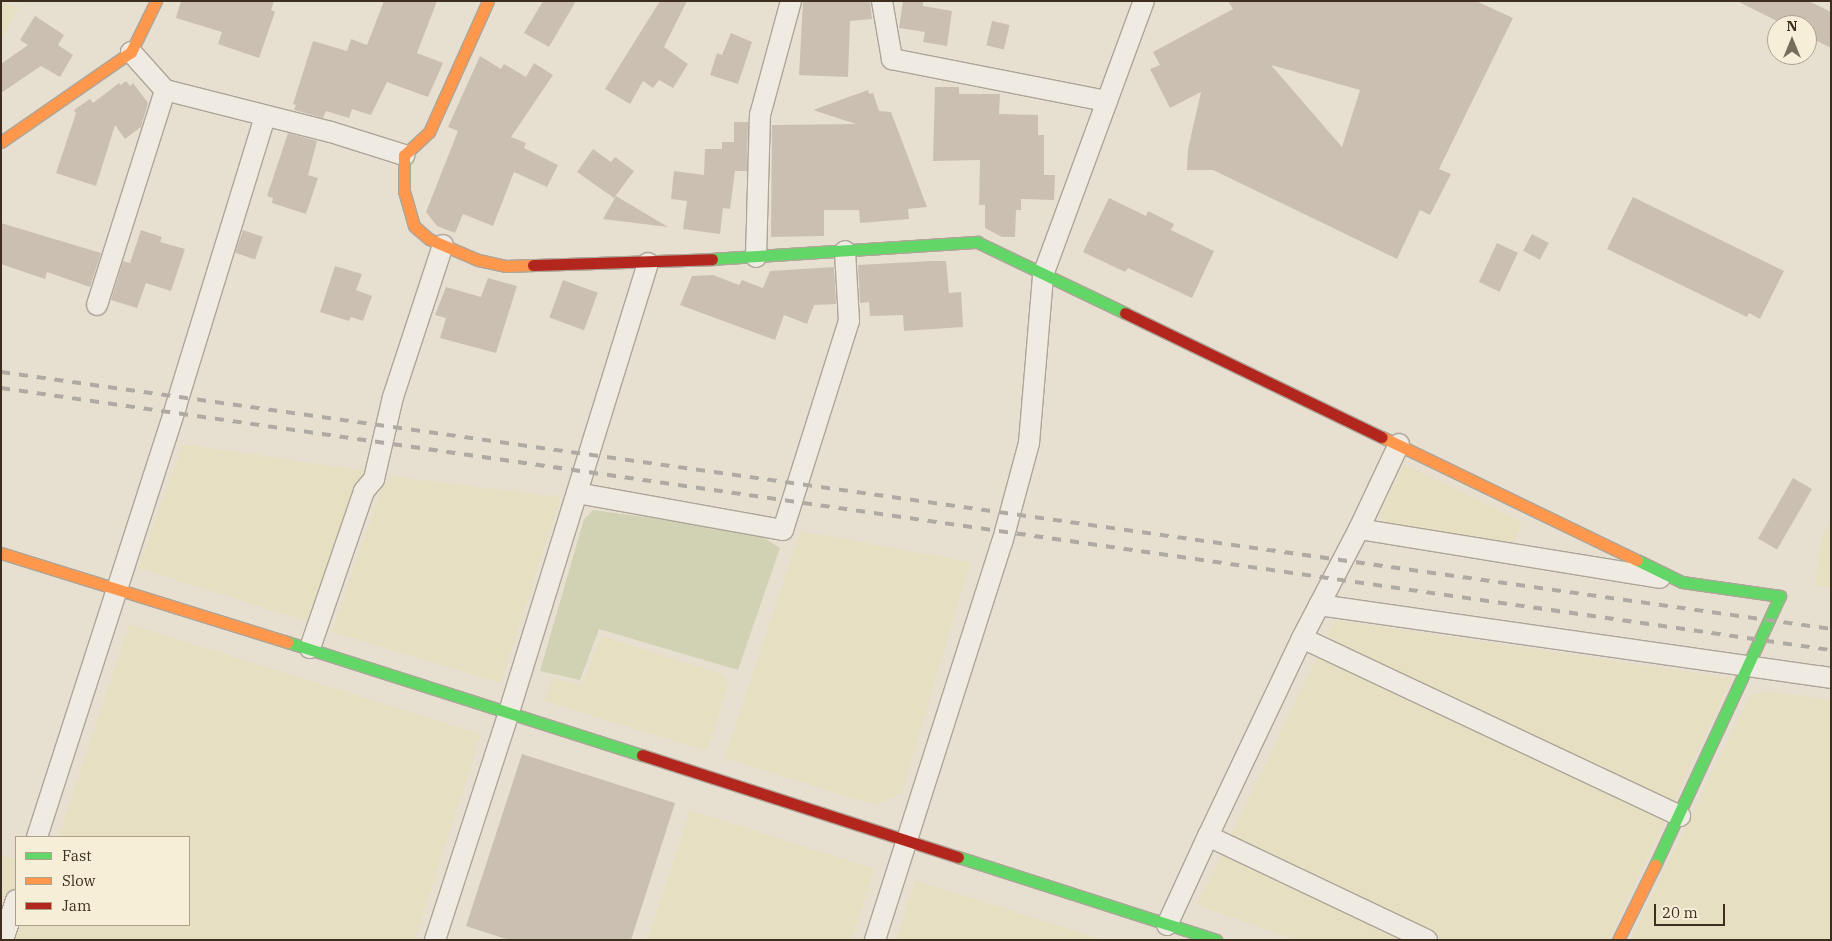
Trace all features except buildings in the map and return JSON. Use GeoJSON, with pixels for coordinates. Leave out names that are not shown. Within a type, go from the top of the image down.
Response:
{"type":"FeatureCollection","features":[{"type":"Feature","properties":{"kind":"street"},"geometry":{"type":"LineString","coordinates":[[1,142],[130,52],[156,1]]}},
{"type":"Feature","properties":{"kind":"street"},"geometry":{"type":"LineString","coordinates":[[488,1],[429,132],[404,155],[404,191],[414,226],[429,239],[478,260],[506,266],[648,263],[977,242],[1682,582]]}},
{"type":"Feature","properties":{"kind":"street"},"geometry":{"type":"LineString","coordinates":[[756,257],[760,115],[791,1]]}},
{"type":"Feature","properties":{"kind":"street"},"geometry":{"type":"LineString","coordinates":[[882,1],[892,59],[1107,101]]}},
{"type":"Feature","properties":{"kind":"street"},"geometry":{"type":"LineString","coordinates":[[875,940],[1002,543],[1029,443],[1042,275],[1144,1]]}},
{"type":"Feature","properties":{"kind":"street"},"geometry":{"type":"LineString","coordinates":[[130,52],[165,90],[264,117],[331,132],[404,155]]}},
{"type":"Feature","properties":{"kind":"street"},"geometry":{"type":"LineString","coordinates":[[97,305],[165,90]]}},
{"type":"Feature","properties":{"kind":"street"},"geometry":{"type":"LineString","coordinates":[[37,836],[117,589],[264,117]]}},
{"type":"Feature","properties":{"kind":"street"},"geometry":{"type":"LineString","coordinates":[[310,648],[364,490],[374,479],[393,397],[443,245]]}},
{"type":"Feature","properties":{"kind":"street"},"geometry":{"type":"LineString","coordinates":[[577,493],[783,530],[849,321],[845,251]]}},
{"type":"Feature","properties":{"kind":"street"},"geometry":{"type":"LineString","coordinates":[[435,940],[510,712],[648,263]]}},
{"type":"Feature","properties":{"kind":"street"},"geometry":{"type":"LineString","coordinates":[[1167,925],[1302,638],[1359,529],[1399,444]]}},
{"type":"Feature","properties":{"kind":"street"},"geometry":{"type":"LineString","coordinates":[[1359,529],[1682,582],[1780,596],[1680,816],[1618,940]]}},
{"type":"Feature","properties":{"kind":"street"},"geometry":{"type":"LineString","coordinates":[[1,553],[310,648],[907,838],[1216,940]]}},
{"type":"Feature","properties":{"kind":"street"},"geometry":{"type":"LineString","coordinates":[[1319,605],[1831,678]]}},
{"type":"Feature","properties":{"kind":"street"},"geometry":{"type":"LineString","coordinates":[[1302,638],[1680,816]]}},
{"type":"Feature","properties":{"kind":"street"},"geometry":{"type":"LineString","coordinates":[[1208,836],[1428,940]]}},
{"type":"Feature","properties":{"kind":"street"},"geometry":{"type":"LineString","coordinates":[[4,940],[15,903]]}},
{"type":"Feature","properties":{"kind":"shaded area"},"geometry":{"type":"Polygon","coordinates":[[[1,2],[19,7],[1,39],[1,2]]]}},
{"type":"Feature","properties":{"kind":"shaded area"},"geometry":{"type":"Polygon","coordinates":[[[183,444],[367,471],[312,623],[138,568],[183,444]]]}},
{"type":"Feature","properties":{"kind":"shaded area"},"geometry":{"type":"Polygon","coordinates":[[[1404,464],[1522,522],[1514,544],[1386,525],[1381,512],[1404,464]]]}},
{"type":"Feature","properties":{"kind":"shaded area"},"geometry":{"type":"Polygon","coordinates":[[[391,476],[561,497],[501,683],[332,632],[381,489],[391,476]]]}},
{"type":"Feature","properties":{"kind":"shaded area"},"geometry":{"type":"Polygon","coordinates":[[[1831,520],[1831,587],[1814,586],[1822,538],[1831,520]]]}},
{"type":"Feature","properties":{"kind":"shaded area"},"geometry":{"type":"Polygon","coordinates":[[[801,531],[970,562],[902,793],[875,805],[724,758],[801,531]]]}},
{"type":"Feature","properties":{"kind":"shaded area"},"geometry":{"type":"Polygon","coordinates":[[[1335,620],[1732,678],[1609,940],[1296,940],[1197,905],[1335,620]]]}},
{"type":"Feature","properties":{"kind":"shaded area"},"geometry":{"type":"Polygon","coordinates":[[[129,624],[481,734],[415,940],[1,940],[1,855],[15,859],[15,926],[190,926],[190,836],[58,836],[129,624]]]}},
{"type":"Feature","properties":{"kind":"shaded area"},"geometry":{"type":"Polygon","coordinates":[[[601,636],[722,674],[729,683],[707,751],[544,701],[553,678],[582,685],[601,636]]]}},
{"type":"Feature","properties":{"kind":"shaded area"},"geometry":{"type":"Polygon","coordinates":[[[1767,691],[1831,700],[1831,940],[1630,940],[1751,694],[1767,691]]]}},
{"type":"Feature","properties":{"kind":"shaded area"},"geometry":{"type":"Polygon","coordinates":[[[690,810],[875,869],[852,940],[647,940],[690,810]]]}},
{"type":"Feature","properties":{"kind":"shaded area"},"geometry":{"type":"Polygon","coordinates":[[[915,880],[1104,940],[896,940],[915,880]]]}},
{"type":"Feature","properties":{"kind":"green space"},"geometry":{"type":"Polygon","coordinates":[[[593,510],[755,532],[780,548],[738,670],[599,629],[580,680],[540,671],[584,519],[593,510]]]}},
{"type":"Feature","properties":{"kind":"railway"},"geometry":{"type":"LineString","coordinates":[[1,372],[1831,629]]}},
{"type":"Feature","properties":{"kind":"railway"},"geometry":{"type":"LineString","coordinates":[[1,388],[1831,650]]}},
{"type":"Feature","properties":{"kind":"traffic: fast"},"geometry":{"type":"LineString","coordinates":[[712,259],[977,242],[1125,313]]}},
{"type":"Feature","properties":{"kind":"traffic: fast"},"geometry":{"type":"LineString","coordinates":[[1637,560],[1682,582],[1780,596],[1655,865]]}},
{"type":"Feature","properties":{"kind":"traffic: fast"},"geometry":{"type":"LineString","coordinates":[[287,642],[642,755]]}},
{"type":"Feature","properties":{"kind":"traffic: fast"},"geometry":{"type":"LineString","coordinates":[[958,857],[1216,940]]}},
{"type":"Feature","properties":{"kind":"traffic: slow"},"geometry":{"type":"LineString","coordinates":[[1,142],[131,52],[156,1]]}},
{"type":"Feature","properties":{"kind":"traffic: slow"},"geometry":{"type":"LineString","coordinates":[[488,1],[429,132],[404,155],[404,191],[414,226],[429,239],[478,260],[506,266],[533,265]]}},
{"type":"Feature","properties":{"kind":"traffic: slow"},"geometry":{"type":"LineString","coordinates":[[1382,437],[1637,560]]}},
{"type":"Feature","properties":{"kind":"traffic: slow"},"geometry":{"type":"LineString","coordinates":[[1,553],[287,642]]}},
{"type":"Feature","properties":{"kind":"traffic: slow"},"geometry":{"type":"LineString","coordinates":[[1618,940],[1655,865]]}},
{"type":"Feature","properties":{"kind":"traffic: jam"},"geometry":{"type":"LineString","coordinates":[[533,265],[712,259]]}},
{"type":"Feature","properties":{"kind":"traffic: jam"},"geometry":{"type":"LineString","coordinates":[[1125,313],[1382,437]]}},
{"type":"Feature","properties":{"kind":"traffic: jam"},"geometry":{"type":"LineString","coordinates":[[642,755],[958,857]]}}]}
